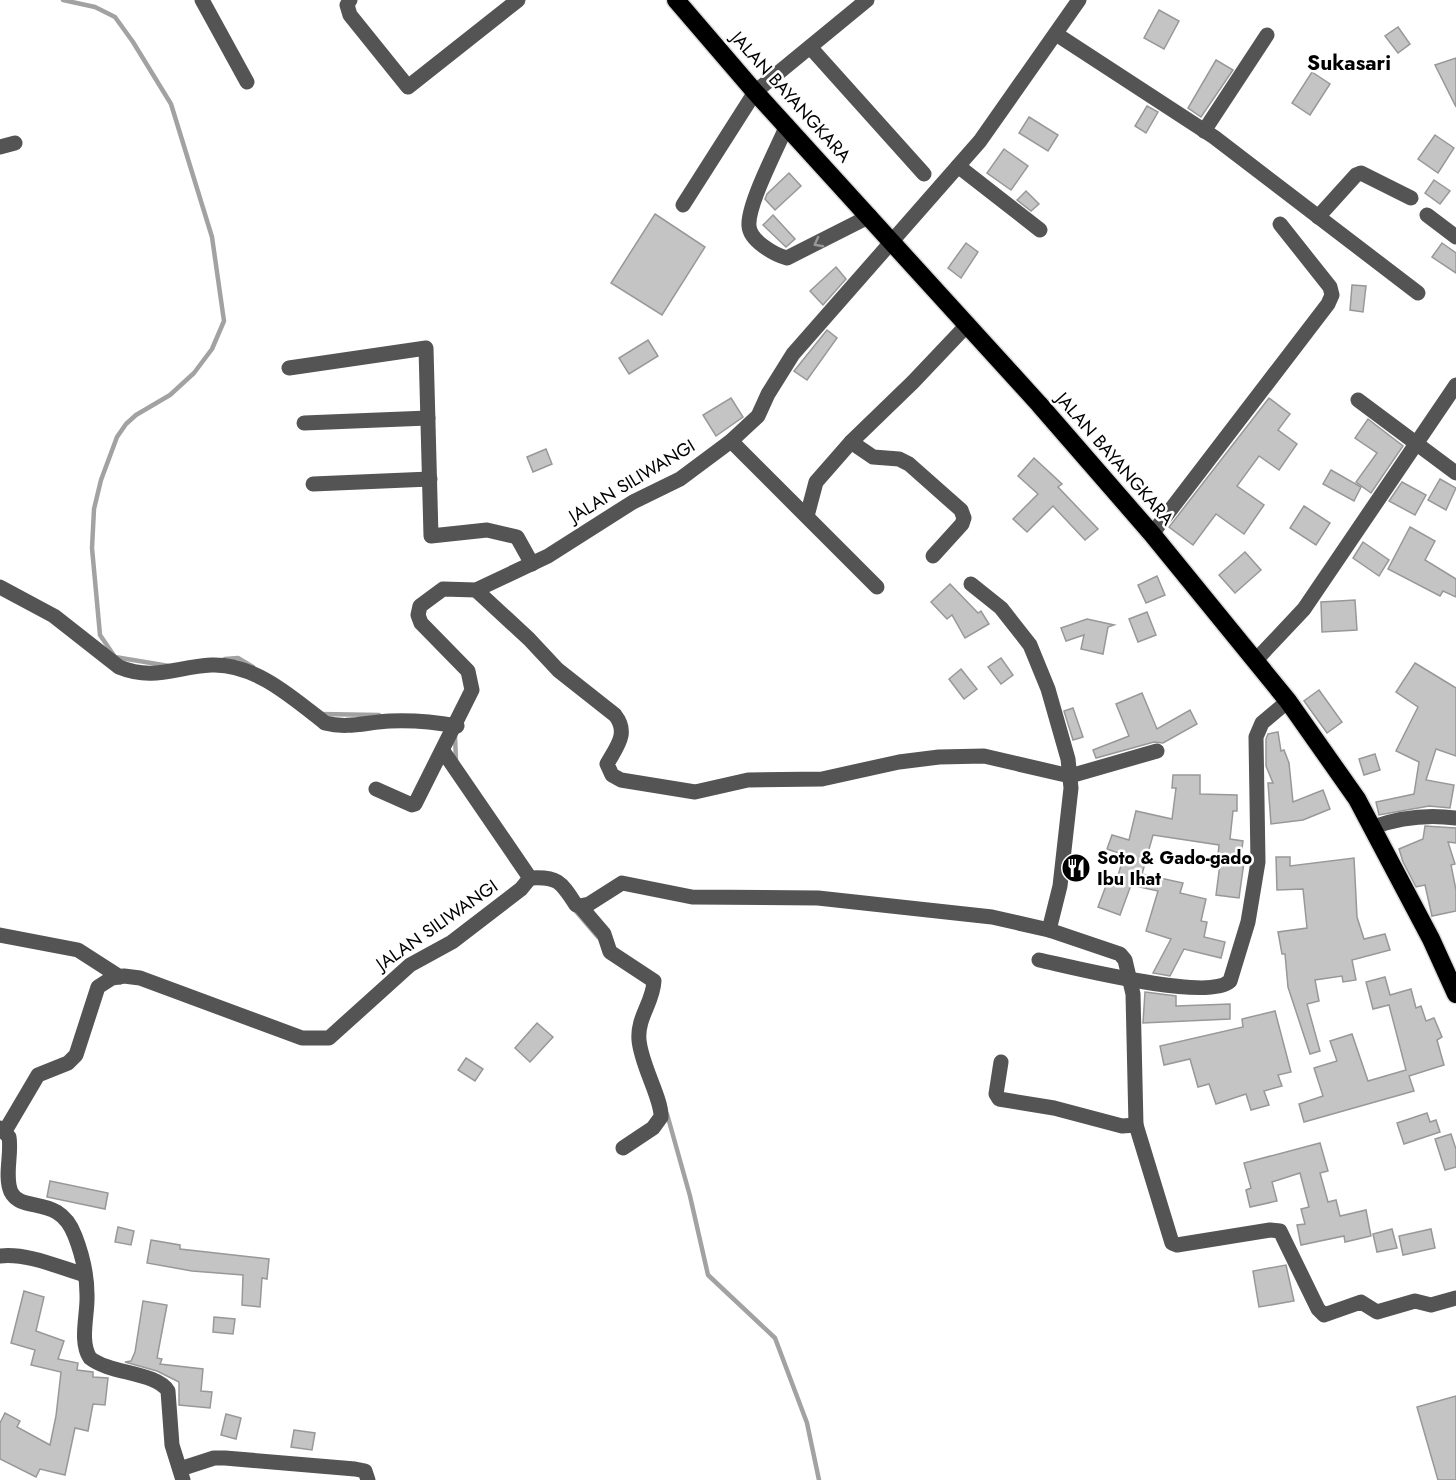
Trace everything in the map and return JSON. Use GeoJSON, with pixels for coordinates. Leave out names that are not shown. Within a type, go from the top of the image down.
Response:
{"type":"FeatureCollection","features":[{"type":"Feature","properties":{"kind":"highway","name":"JALAN BAYANGKARA"},"geometry":{"type":"LineString","coordinates":[[676,0],[755,92],[968,324],[1152,534],[1256,660],[1357,799],[1456,994]]}},
{"type":"Feature","properties":{"kind":"street"},"geometry":{"type":"LineString","coordinates":[[202,0],[247,82]]}},
{"type":"Feature","properties":{"kind":"street"},"geometry":{"type":"LineString","coordinates":[[350,0],[347,10],[350,15],[408,87],[518,0]]}},
{"type":"Feature","properties":{"kind":"street"},"geometry":{"type":"LineString","coordinates":[[683,205],[755,92],[867,0]]}},
{"type":"Feature","properties":{"kind":"street","name":"JALAN SILIWANGI"},"geometry":{"type":"LineString","coordinates":[[376,789],[412,805],[415,804],[457,726],[472,690],[472,680],[468,671],[421,623],[419,610],[428,598],[443,589],[476,590],[532,564],[633,502],[680,479],[731,441],[758,416],[768,393],[794,354],[891,240],[980,141],[1079,0]]}},
{"type":"Feature","properties":{"kind":"street"},"geometry":{"type":"LineString","coordinates":[[1056,34],[1204,131],[1418,293]]}},
{"type":"Feature","properties":{"kind":"street"},"geometry":{"type":"LineString","coordinates":[[1204,131],[1266,35]]}},
{"type":"Feature","properties":{"kind":"street"},"geometry":{"type":"LineString","coordinates":[[810,47],[924,174]]}},
{"type":"Feature","properties":{"kind":"street"},"geometry":{"type":"LineString","coordinates":[[787,125],[754,204],[749,221],[751,234],[778,255],[787,258],[870,216]]}},
{"type":"Feature","properties":{"kind":"street"},"geometry":{"type":"LineString","coordinates":[[958,166],[1040,230]]}},
{"type":"Feature","properties":{"kind":"street"},"geometry":{"type":"LineString","coordinates":[[1318,217],[1361,173],[1411,198]]}},
{"type":"Feature","properties":{"kind":"street"},"geometry":{"type":"LineString","coordinates":[[1427,215],[1456,237]]}},
{"type":"Feature","properties":{"kind":"street"},"geometry":{"type":"LineString","coordinates":[[1152,534],[1328,304],[1332,295],[1330,287],[1280,224]]}},
{"type":"Feature","properties":{"kind":"street"},"geometry":{"type":"LineString","coordinates":[[807,516],[816,482],[851,442],[968,324]]}},
{"type":"Feature","properties":{"kind":"street"},"geometry":{"type":"LineString","coordinates":[[289,368],[426,348],[431,536],[487,530],[517,537],[532,564]]}},
{"type":"Feature","properties":{"kind":"street"},"geometry":{"type":"LineString","coordinates":[[1256,660],[1304,609],[1456,385]]}},
{"type":"Feature","properties":{"kind":"street"},"geometry":{"type":"LineString","coordinates":[[1358,400],[1456,473]]}},
{"type":"Feature","properties":{"kind":"street"},"geometry":{"type":"LineString","coordinates":[[304,423],[428,418]]}},
{"type":"Feature","properties":{"kind":"street"},"geometry":{"type":"LineString","coordinates":[[731,441],[877,587]]}},
{"type":"Feature","properties":{"kind":"street"},"geometry":{"type":"LineString","coordinates":[[851,442],[873,457],[899,459],[909,464],[961,510],[964,518],[962,524],[933,556]]}},
{"type":"Feature","properties":{"kind":"street"},"geometry":{"type":"LineString","coordinates":[[313,484],[430,479]]}},
{"type":"Feature","properties":{"kind":"street"},"geometry":{"type":"LineString","coordinates":[[971,584],[1001,608],[1030,645],[1052,700],[1070,776],[1071,788],[1060,886],[1049,930]]}},
{"type":"Feature","properties":{"kind":"street"},"geometry":{"type":"LineString","coordinates":[[0,587],[54,616],[119,667],[130,672],[150,675],[211,665],[244,668],[325,723],[339,727],[389,721],[434,722],[457,726]]}},
{"type":"Feature","properties":{"kind":"street"},"geometry":{"type":"LineString","coordinates":[[476,590],[529,639],[558,670],[621,723],[622,737],[607,764],[612,775],[621,780],[694,792],[748,780],[822,779],[899,762],[939,757],[984,756],[1070,776],[1157,751]]}},
{"type":"Feature","properties":{"kind":"street"},"geometry":{"type":"LineString","coordinates":[[1039,960],[1163,985],[1215,987],[1224,986],[1230,981],[1248,922],[1258,862],[1256,737],[1262,723],[1288,701]]}},
{"type":"Feature","properties":{"kind":"street"},"geometry":{"type":"LineString","coordinates":[[443,751],[480,801],[528,881],[547,877],[559,882],[576,905],[580,906],[604,934],[606,944],[652,978],[654,983],[639,1020],[638,1034],[645,1071],[662,1117],[653,1128],[623,1148]]}},
{"type":"Feature","properties":{"kind":"street"},"geometry":{"type":"LineString","coordinates":[[1373,827],[1394,819],[1416,816],[1456,818]]}},
{"type":"Feature","properties":{"kind":"street","name":"JALAN SILIWANGI"},"geometry":{"type":"LineString","coordinates":[[120,976],[140,978],[302,1038],[323,1040],[343,1027],[383,987],[410,965],[452,942],[528,881]]}},
{"type":"Feature","properties":{"kind":"street"},"geometry":{"type":"LineString","coordinates":[[580,906],[589,904],[616,884],[631,883],[692,897],[818,897],[992,916],[1049,930],[1120,954],[1125,960],[1131,980],[1136,1125],[1170,1241],[1174,1245],[1270,1230],[1280,1231],[1318,1310],[1324,1315],[1357,1302],[1365,1303],[1377,1312],[1415,1301],[1431,1305],[1456,1298]]}},
{"type":"Feature","properties":{"kind":"street"},"geometry":{"type":"LineString","coordinates":[[0,935],[78,950],[120,976]]}},
{"type":"Feature","properties":{"kind":"street"},"geometry":{"type":"LineString","coordinates":[[120,976],[103,982],[95,993],[76,1055],[68,1063],[38,1075],[3,1130],[10,1144],[11,1191],[19,1200],[49,1206],[66,1218],[76,1238],[85,1275],[87,1354],[102,1366],[156,1382],[165,1387],[169,1397],[172,1445],[182,1475],[214,1458],[225,1458],[355,1468],[365,1471],[368,1480]]}},
{"type":"Feature","properties":{"kind":"street"},"geometry":{"type":"LineString","coordinates":[[1001,1062],[996,1094],[999,1099],[1054,1108],[1122,1126],[1136,1125]]}},
{"type":"Feature","properties":{"kind":"street"},"geometry":{"type":"LineString","coordinates":[[0,1257],[14,1256],[33,1259],[85,1275]]}},
{"type":"Feature","properties":{"kind":"building"},"geometry":{"type":"Polygon","coordinates":[[[1159,10],[1179,21],[1164,49],[1144,38],[1159,10]]]}},
{"type":"Feature","properties":{"kind":"building"},"geometry":{"type":"Polygon","coordinates":[[[1398,27],[1410,44],[1398,53],[1385,36],[1398,27]]]}},
{"type":"Feature","properties":{"kind":"building"},"geometry":{"type":"Polygon","coordinates":[[[1456,58],[1456,107],[1435,65],[1456,58]]]}},
{"type":"Feature","properties":{"kind":"building"},"geometry":{"type":"Polygon","coordinates":[[[1216,60],[1233,70],[1201,117],[1188,108],[1216,60]]]}},
{"type":"Feature","properties":{"kind":"building"},"geometry":{"type":"Polygon","coordinates":[[[1312,72],[1330,84],[1310,115],[1292,103],[1312,72]]]}},
{"type":"Feature","properties":{"kind":"building"},"geometry":{"type":"Polygon","coordinates":[[[1147,106],[1158,112],[1146,133],[1135,126],[1147,106]]]}},
{"type":"Feature","properties":{"kind":"building"},"geometry":{"type":"Polygon","coordinates":[[[1029,117],[1058,135],[1048,151],[1019,133],[1029,117]]]}},
{"type":"Feature","properties":{"kind":"building"},"geometry":{"type":"Polygon","coordinates":[[[1435,135],[1454,148],[1438,173],[1418,159],[1435,135]]]}},
{"type":"Feature","properties":{"kind":"building"},"geometry":{"type":"Polygon","coordinates":[[[1004,149],[1028,166],[1011,190],[987,173],[1004,149]]]}},
{"type":"Feature","properties":{"kind":"building"},"geometry":{"type":"Polygon","coordinates":[[[789,173],[801,186],[775,210],[765,199],[767,194],[789,173]]]}},
{"type":"Feature","properties":{"kind":"building"},"geometry":{"type":"Polygon","coordinates":[[[1434,180],[1450,191],[1440,204],[1425,193],[1434,180]]]}},
{"type":"Feature","properties":{"kind":"building"},"geometry":{"type":"Polygon","coordinates":[[[1026,191],[1039,204],[1031,211],[1017,200],[1026,191]]]}},
{"type":"Feature","properties":{"kind":"building"},"geometry":{"type":"Polygon","coordinates":[[[655,214],[705,247],[662,315],[611,283],[655,214]]]}},
{"type":"Feature","properties":{"kind":"building"},"geometry":{"type":"Polygon","coordinates":[[[773,215],[795,239],[786,247],[763,225],[773,215]]]}},
{"type":"Feature","properties":{"kind":"building"},"geometry":{"type":"Polygon","coordinates":[[[966,243],[978,252],[961,278],[948,268],[966,243]]]}},
{"type":"Feature","properties":{"kind":"building"},"geometry":{"type":"Polygon","coordinates":[[[1442,243],[1456,253],[1456,273],[1432,257],[1442,243]]]}},
{"type":"Feature","properties":{"kind":"building"},"geometry":{"type":"Polygon","coordinates":[[[836,267],[846,279],[823,305],[810,291],[836,267]]]}},
{"type":"Feature","properties":{"kind":"building"},"geometry":{"type":"Polygon","coordinates":[[[1352,285],[1366,286],[1363,312],[1350,310],[1352,285]]]}},
{"type":"Feature","properties":{"kind":"building"},"geometry":{"type":"Polygon","coordinates":[[[827,330],[837,338],[807,380],[794,371],[827,330]]]}},
{"type":"Feature","properties":{"kind":"building"},"geometry":{"type":"Polygon","coordinates":[[[648,340],[658,356],[629,374],[619,358],[648,340]]]}},
{"type":"Feature","properties":{"kind":"building"},"geometry":{"type":"Polygon","coordinates":[[[731,398],[743,417],[716,436],[703,415],[731,398]]]}},
{"type":"Feature","properties":{"kind":"building"},"geometry":{"type":"Polygon","coordinates":[[[1269,398],[1290,414],[1278,430],[1297,444],[1279,470],[1259,456],[1237,486],[1264,505],[1244,534],[1216,514],[1193,545],[1169,527],[1269,398]]]}},
{"type":"Feature","properties":{"kind":"building"},"geometry":{"type":"Polygon","coordinates":[[[1368,419],[1403,446],[1371,493],[1356,482],[1377,453],[1355,438],[1368,419]]]}},
{"type":"Feature","properties":{"kind":"building"},"geometry":{"type":"Polygon","coordinates":[[[546,449],[552,464],[533,472],[527,457],[546,449]]]}},
{"type":"Feature","properties":{"kind":"building"},"geometry":{"type":"Polygon","coordinates":[[[1034,458],[1062,484],[1058,487],[1098,529],[1085,540],[1053,506],[1027,532],[1013,519],[1038,494],[1018,476],[1034,458]]]}},
{"type":"Feature","properties":{"kind":"building"},"geometry":{"type":"Polygon","coordinates":[[[1331,470],[1361,487],[1354,501],[1323,484],[1331,470]]]}},
{"type":"Feature","properties":{"kind":"building"},"geometry":{"type":"Polygon","coordinates":[[[1440,479],[1456,488],[1446,510],[1428,500],[1440,479]]]}},
{"type":"Feature","properties":{"kind":"building"},"geometry":{"type":"Polygon","coordinates":[[[1402,482],[1426,495],[1415,515],[1389,501],[1402,482]]]}},
{"type":"Feature","properties":{"kind":"building"},"geometry":{"type":"Polygon","coordinates":[[[1304,506],[1330,523],[1316,545],[1290,528],[1304,506]]]}},
{"type":"Feature","properties":{"kind":"building"},"geometry":{"type":"Polygon","coordinates":[[[1410,527],[1435,541],[1425,560],[1456,579],[1456,597],[1443,591],[1440,596],[1388,569],[1410,527]]]}},
{"type":"Feature","properties":{"kind":"building"},"geometry":{"type":"Polygon","coordinates":[[[1363,542],[1389,560],[1379,576],[1353,558],[1363,542]]]}},
{"type":"Feature","properties":{"kind":"building"},"geometry":{"type":"Polygon","coordinates":[[[1245,552],[1261,570],[1235,593],[1219,575],[1245,552]]]}},
{"type":"Feature","properties":{"kind":"building"},"geometry":{"type":"Polygon","coordinates":[[[1157,576],[1165,595],[1146,603],[1138,585],[1157,576]]]}},
{"type":"Feature","properties":{"kind":"building"},"geometry":{"type":"Polygon","coordinates":[[[950,584],[978,613],[981,611],[989,624],[965,638],[952,615],[947,619],[931,602],[950,584]]]}},
{"type":"Feature","properties":{"kind":"building"},"geometry":{"type":"Polygon","coordinates":[[[1355,600],[1357,630],[1322,632],[1321,602],[1355,600]]]}},
{"type":"Feature","properties":{"kind":"building"},"geometry":{"type":"Polygon","coordinates":[[[1147,612],[1156,635],[1138,642],[1129,619],[1147,612]]]}},
{"type":"Feature","properties":{"kind":"building"},"geometry":{"type":"Polygon","coordinates":[[[1087,619],[1114,625],[1108,627],[1103,654],[1081,649],[1084,635],[1066,641],[1061,628],[1087,619]]]}},
{"type":"Feature","properties":{"kind":"building"},"geometry":{"type":"Polygon","coordinates":[[[1001,658],[1013,675],[1001,684],[988,667],[1001,658]]]}},
{"type":"Feature","properties":{"kind":"building"},"geometry":{"type":"Polygon","coordinates":[[[1415,663],[1456,688],[1456,756],[1436,749],[1426,780],[1454,785],[1450,808],[1429,806],[1379,815],[1376,802],[1414,794],[1419,762],[1396,751],[1418,707],[1396,692],[1415,663]]]}},
{"type":"Feature","properties":{"kind":"building"},"geometry":{"type":"Polygon","coordinates":[[[961,669],[977,689],[964,699],[949,679],[961,669]]]}},
{"type":"Feature","properties":{"kind":"building"},"geometry":{"type":"Polygon","coordinates":[[[1319,690],[1342,722],[1327,733],[1304,701],[1319,690]]]}},
{"type":"Feature","properties":{"kind":"building"},"geometry":{"type":"Polygon","coordinates":[[[1142,693],[1157,729],[1190,710],[1197,724],[1163,743],[1154,742],[1096,758],[1093,750],[1129,736],[1116,704],[1142,693]]]}},
{"type":"Feature","properties":{"kind":"building"},"geometry":{"type":"Polygon","coordinates":[[[1073,708],[1083,737],[1073,740],[1064,711],[1073,708]]]}},
{"type":"Feature","properties":{"kind":"building"},"geometry":{"type":"Polygon","coordinates":[[[1278,732],[1281,751],[1284,750],[1289,763],[1293,802],[1323,790],[1330,809],[1303,820],[1271,824],[1268,783],[1273,783],[1266,766],[1266,739],[1268,734],[1278,732]]]}},
{"type":"Feature","properties":{"kind":"building"},"geometry":{"type":"Polygon","coordinates":[[[1375,754],[1380,770],[1364,775],[1359,759],[1375,754]]]}},
{"type":"Feature","properties":{"kind":"building"},"geometry":{"type":"Polygon","coordinates":[[[1173,775],[1200,775],[1200,794],[1237,795],[1237,811],[1233,811],[1230,839],[1243,841],[1240,862],[1244,862],[1239,898],[1216,895],[1221,856],[1218,855],[1219,845],[1153,835],[1142,874],[1183,883],[1180,893],[1206,899],[1201,921],[1207,922],[1204,937],[1225,942],[1221,958],[1184,949],[1170,976],[1153,973],[1171,939],[1146,931],[1158,891],[1131,885],[1120,915],[1098,907],[1107,883],[1115,886],[1124,855],[1107,849],[1112,835],[1129,840],[1136,811],[1172,819],[1176,788],[1172,788],[1173,775]]]}},
{"type":"Feature","properties":{"kind":"building"},"geometry":{"type":"Polygon","coordinates":[[[1425,826],[1456,828],[1456,843],[1448,842],[1455,864],[1451,865],[1456,890],[1456,911],[1432,916],[1425,885],[1416,887],[1403,862],[1399,849],[1423,839],[1425,826]]]}},
{"type":"Feature","properties":{"kind":"building"},"geometry":{"type":"Polygon","coordinates":[[[1276,857],[1290,857],[1290,866],[1354,858],[1357,917],[1364,939],[1385,934],[1390,950],[1352,960],[1356,980],[1343,982],[1342,976],[1315,980],[1319,1001],[1307,1004],[1320,1051],[1310,1054],[1288,987],[1285,954],[1282,954],[1278,932],[1307,928],[1303,889],[1277,890],[1276,857]]]}},
{"type":"Feature","properties":{"kind":"building"},"geometry":{"type":"Polygon","coordinates":[[[1385,977],[1390,995],[1411,989],[1416,1008],[1421,1006],[1426,1021],[1434,1018],[1442,1037],[1437,1040],[1444,1065],[1409,1076],[1414,1091],[1304,1122],[1299,1104],[1323,1096],[1314,1068],[1337,1061],[1330,1041],[1352,1034],[1368,1081],[1406,1070],[1389,1005],[1373,1009],[1366,982],[1385,977]]]}},
{"type":"Feature","properties":{"kind":"building"},"geometry":{"type":"Polygon","coordinates":[[[1145,992],[1176,996],[1176,1006],[1230,1004],[1230,1019],[1143,1023],[1145,992]]]}},
{"type":"Feature","properties":{"kind":"building"},"geometry":{"type":"Polygon","coordinates":[[[1275,1011],[1291,1072],[1278,1075],[1282,1086],[1264,1091],[1269,1105],[1251,1110],[1246,1094],[1216,1104],[1209,1084],[1198,1087],[1190,1059],[1164,1065],[1160,1046],[1243,1027],[1242,1019],[1275,1011]]]}},
{"type":"Feature","properties":{"kind":"building"},"geometry":{"type":"Polygon","coordinates":[[[537,1023],[553,1037],[530,1062],[515,1048],[537,1023]]]}},
{"type":"Feature","properties":{"kind":"building"},"geometry":{"type":"Polygon","coordinates":[[[466,1058],[483,1069],[475,1081],[458,1070],[466,1058]]]}},
{"type":"Feature","properties":{"kind":"building"},"geometry":{"type":"Polygon","coordinates":[[[1427,1113],[1430,1122],[1436,1120],[1440,1132],[1404,1144],[1397,1123],[1427,1113]]]}},
{"type":"Feature","properties":{"kind":"building"},"geometry":{"type":"Polygon","coordinates":[[[1451,1134],[1456,1149],[1456,1167],[1445,1170],[1435,1139],[1451,1134]]]}},
{"type":"Feature","properties":{"kind":"building"},"geometry":{"type":"Polygon","coordinates":[[[1320,1143],[1328,1171],[1320,1173],[1328,1202],[1336,1200],[1340,1216],[1366,1210],[1371,1236],[1345,1242],[1344,1236],[1301,1245],[1297,1225],[1305,1224],[1301,1209],[1309,1207],[1300,1173],[1272,1182],[1277,1201],[1250,1207],[1246,1190],[1251,1188],[1244,1163],[1320,1143]]]}},
{"type":"Feature","properties":{"kind":"building"},"geometry":{"type":"Polygon","coordinates":[[[50,1181],[108,1193],[105,1209],[47,1197],[50,1181]]]}},
{"type":"Feature","properties":{"kind":"building"},"geometry":{"type":"Polygon","coordinates":[[[118,1227],[134,1231],[131,1245],[115,1242],[118,1227]]]}},
{"type":"Feature","properties":{"kind":"building"},"geometry":{"type":"Polygon","coordinates":[[[1392,1229],[1397,1248],[1377,1252],[1373,1234],[1392,1229]]]}},
{"type":"Feature","properties":{"kind":"building"},"geometry":{"type":"Polygon","coordinates":[[[1431,1229],[1435,1248],[1403,1255],[1399,1236],[1431,1229]]]}},
{"type":"Feature","properties":{"kind":"building"},"geometry":{"type":"Polygon","coordinates":[[[151,1240],[180,1245],[180,1249],[269,1259],[267,1279],[262,1278],[260,1307],[242,1305],[243,1275],[192,1271],[147,1263],[151,1240]]]}},
{"type":"Feature","properties":{"kind":"building"},"geometry":{"type":"Polygon","coordinates":[[[1286,1265],[1294,1301],[1259,1307],[1253,1271],[1286,1265]]]}},
{"type":"Feature","properties":{"kind":"building"},"geometry":{"type":"Polygon","coordinates":[[[24,1291],[44,1297],[36,1331],[64,1341],[58,1359],[78,1363],[77,1370],[93,1372],[93,1377],[108,1378],[105,1405],[93,1404],[88,1431],[75,1428],[65,1475],[40,1469],[36,1477],[0,1459],[0,1423],[5,1413],[20,1421],[17,1427],[50,1445],[56,1416],[61,1372],[31,1365],[35,1350],[11,1343],[24,1291]]]}},
{"type":"Feature","properties":{"kind":"building"},"geometry":{"type":"Polygon","coordinates":[[[143,1301],[167,1305],[157,1358],[162,1359],[160,1364],[203,1369],[201,1391],[212,1392],[210,1408],[179,1405],[179,1382],[157,1371],[125,1362],[131,1361],[135,1352],[143,1301]]]}},
{"type":"Feature","properties":{"kind":"building"},"geometry":{"type":"Polygon","coordinates":[[[214,1317],[235,1319],[233,1334],[213,1332],[214,1317]]]}},
{"type":"Feature","properties":{"kind":"building"},"geometry":{"type":"Polygon","coordinates":[[[1456,1396],[1456,1480],[1438,1480],[1417,1407],[1456,1396]]]}},
{"type":"Feature","properties":{"kind":"building"},"geometry":{"type":"Polygon","coordinates":[[[226,1414],[241,1418],[236,1439],[221,1435],[226,1414]]]}},
{"type":"Feature","properties":{"kind":"building"},"geometry":{"type":"Polygon","coordinates":[[[294,1430],[315,1433],[312,1450],[291,1447],[294,1430]]]}},
{"type":"Feature","properties":{"kind":"waterway"},"geometry":{"type":"LineString","coordinates":[[63,0],[95,7],[115,17],[133,42],[171,104],[212,237],[224,321],[212,349],[194,373],[170,395],[136,415],[126,424],[117,437],[101,480],[94,509],[92,548],[100,635],[115,657],[169,666]]}},
{"type":"Feature","properties":{"kind":"waterway"},"geometry":{"type":"LineString","coordinates":[[225,659],[238,658],[253,667]]}},
{"type":"Feature","properties":{"kind":"waterway"},"geometry":{"type":"LineString","coordinates":[[321,714],[379,715]]}},
{"type":"Feature","properties":{"kind":"waterway"},"geometry":{"type":"LineString","coordinates":[[455,736],[456,761]]}},
{"type":"Feature","properties":{"kind":"waterway"},"geometry":{"type":"LineString","coordinates":[[574,909],[598,937]]}},
{"type":"Feature","properties":{"kind":"waterway"},"geometry":{"type":"LineString","coordinates":[[667,1114],[690,1196],[708,1275],[775,1338],[807,1423],[819,1480]]}},
{"type":"Feature","properties":{"kind":"place","name":"Soto & Gado-gado Ibu Ihat"},"geometry":{"type":"Point","coordinates":[1076,868]}},
{"type":"Feature","properties":{"kind":"district","name":"Sukasari"},"geometry":{"type":"Point","coordinates":[1349,63]}}]}
